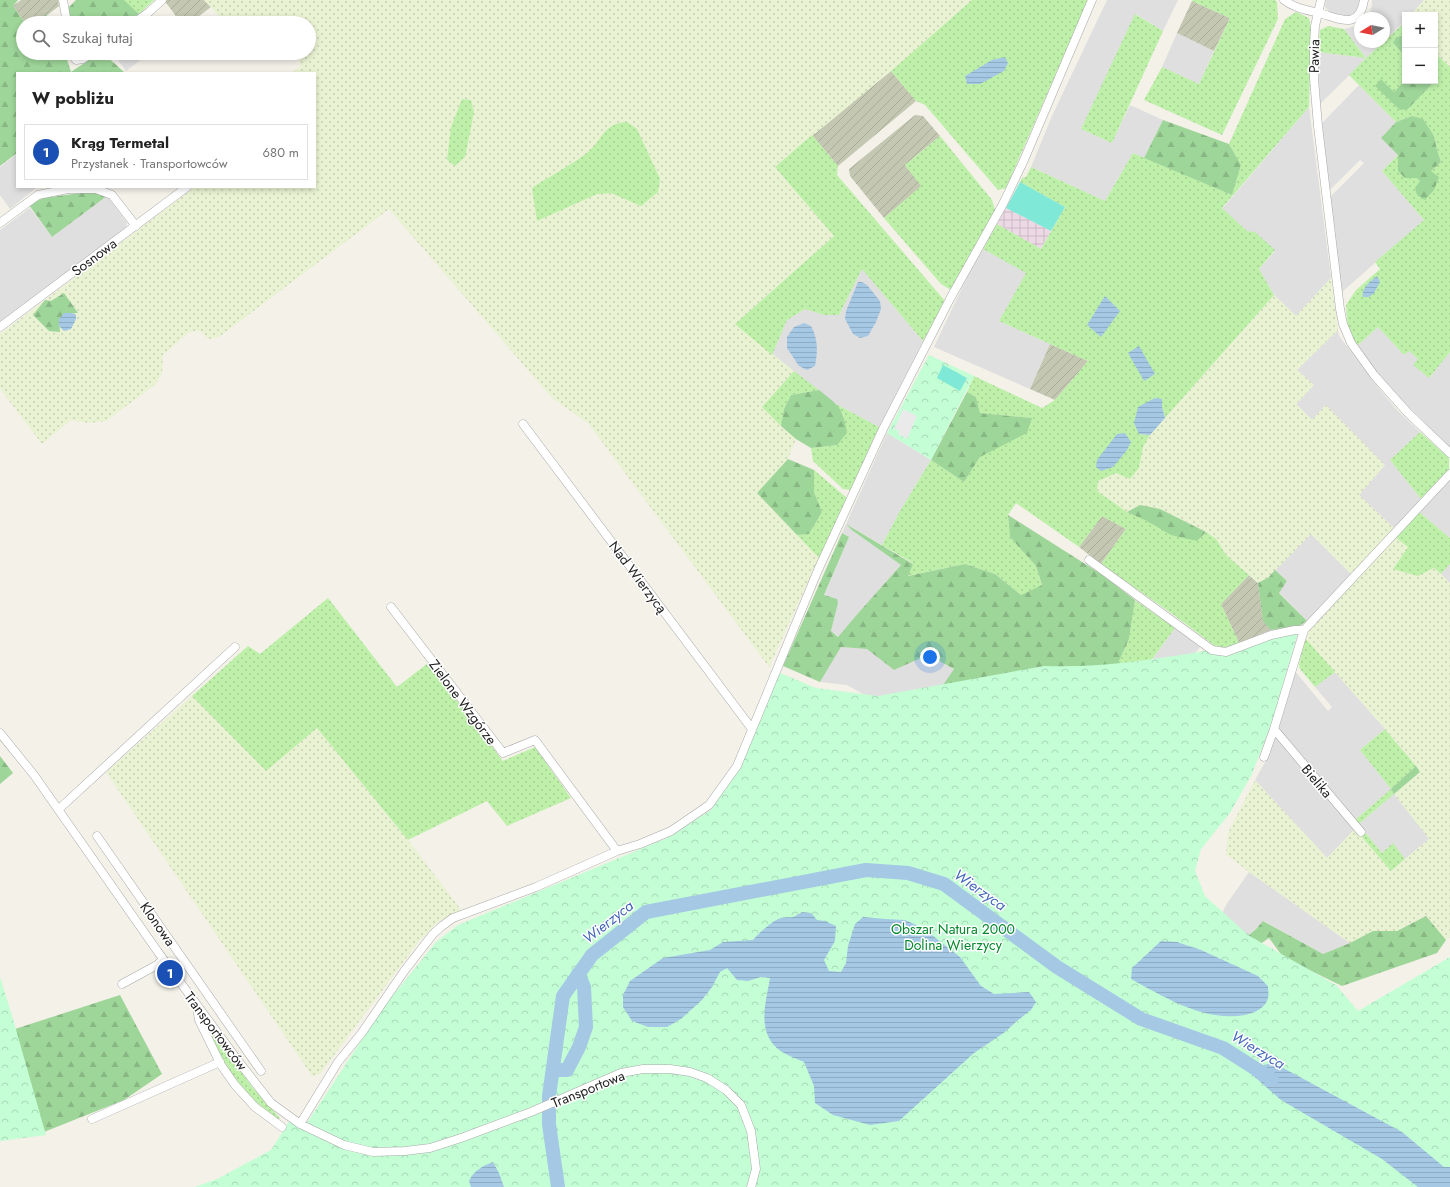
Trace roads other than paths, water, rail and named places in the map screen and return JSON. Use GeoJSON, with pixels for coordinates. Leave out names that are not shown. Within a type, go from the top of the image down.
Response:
{"type":"FeatureCollection","features":[{"type":"Feature","properties":{"kind":"street"},"geometry":{"type":"LineString","coordinates":[[63,0],[66,16]]}},
{"type":"Feature","properties":{"kind":"street"},"geometry":{"type":"LineString","coordinates":[[144,16],[162,0]]}},
{"type":"Feature","properties":{"kind":"street"},"geometry":{"type":"LineString","coordinates":[[300,1124],[338,1062],[361,1034],[405,970],[433,934],[442,926],[453,918],[536,887],[617,851],[640,844],[671,831],[709,805],[737,766],[818,570],[883,429],[951,298],[1003,204],[1092,0]]}},
{"type":"Feature","properties":{"kind":"street"},"geometry":{"type":"LineString","coordinates":[[1284,0],[1289,4],[1344,21],[1353,19],[1361,12],[1364,0]]}},
{"type":"Feature","properties":{"kind":"street","name":"Pawia"},"geometry":{"type":"LineString","coordinates":[[1321,0],[1315,26],[1314,44],[1316,113],[1340,309],[1345,331],[1356,351],[1388,392],[1450,453]]}},
{"type":"Feature","properties":{"kind":"street","name":"Sosnowa"},"geometry":{"type":"LineString","coordinates":[[0,327],[186,188]]}},
{"type":"Feature","properties":{"kind":"street"},"geometry":{"type":"LineString","coordinates":[[0,223],[38,195],[68,189],[96,189],[112,195],[136,226]]}},
{"type":"Feature","properties":{"kind":"street","name":"Nad Wierzycą"},"geometry":{"type":"LineString","coordinates":[[523,424],[752,729]]}},
{"type":"Feature","properties":{"kind":"street"},"geometry":{"type":"LineString","coordinates":[[1264,756],[1274,729],[1304,630],[1450,474]]}},
{"type":"Feature","properties":{"kind":"street"},"geometry":{"type":"LineString","coordinates":[[1089,560],[1212,650],[1226,652],[1271,636],[1295,630],[1304,630]]}},
{"type":"Feature","properties":{"kind":"street","name":"Zielone Wzgórze"},"geometry":{"type":"LineString","coordinates":[[391,607],[502,753],[535,740],[617,851]]}},
{"type":"Feature","properties":{"kind":"street"},"geometry":{"type":"LineString","coordinates":[[59,809],[235,647]]}},
{"type":"Feature","properties":{"kind":"street","name":"Bielika"},"geometry":{"type":"LineString","coordinates":[[1274,729],[1361,832]]}},
{"type":"Feature","properties":{"kind":"street","name":"Transportowców"},"geometry":{"type":"LineString","coordinates":[[0,733],[31,770],[161,956],[239,1062],[271,1103],[300,1124],[344,1145],[373,1152],[405,1151],[430,1148],[443,1144],[531,1112]]}},
{"type":"Feature","properties":{"kind":"street","name":"Klonowa"},"geometry":{"type":"LineString","coordinates":[[97,836],[261,1071]]}},
{"type":"Feature","properties":{"kind":"street"},"geometry":{"type":"LineString","coordinates":[[122,984],[157,965],[161,956],[172,944]]}},
{"type":"Feature","properties":{"kind":"street"},"geometry":{"type":"LineString","coordinates":[[196,1004],[199,1020],[220,1062],[235,1085],[255,1107],[282,1127]]}},
{"type":"Feature","properties":{"kind":"street"},"geometry":{"type":"LineString","coordinates":[[92,1119],[220,1062]]}},
{"type":"Feature","properties":{"kind":"street","name":"Transportowa"},"geometry":{"type":"LineString","coordinates":[[531,1112],[621,1073],[643,1069],[670,1069],[690,1072],[707,1078],[726,1090],[741,1105],[751,1131],[756,1169],[751,1187]]}},
{"type":"Feature","properties":{"kind":"waterway","name":"Wierzyca"},"geometry":{"type":"LineString","coordinates":[[558,1187],[549,1124],[549,1096],[563,996],[592,955],[646,912],[866,870],[908,873],[944,884],[1057,967],[1141,1019],[1223,1048],[1272,1079]]}},
{"type":"Feature","properties":{"kind":"waterway"},"geometry":{"type":"LineString","coordinates":[[553,1070],[567,1070],[579,1047],[586,1027],[584,987],[578,974]]}},
{"type":"Feature","properties":{"kind":"place","name":"Krąg Termetal"},"geometry":{"type":"Point","coordinates":[170,973]}},
{"type":"Feature","properties":{"kind":"park label","name":"Obszar Natura 2000 Dolina Wierzycy"},"geometry":{"type":"Point","coordinates":[953,938]}}]}
